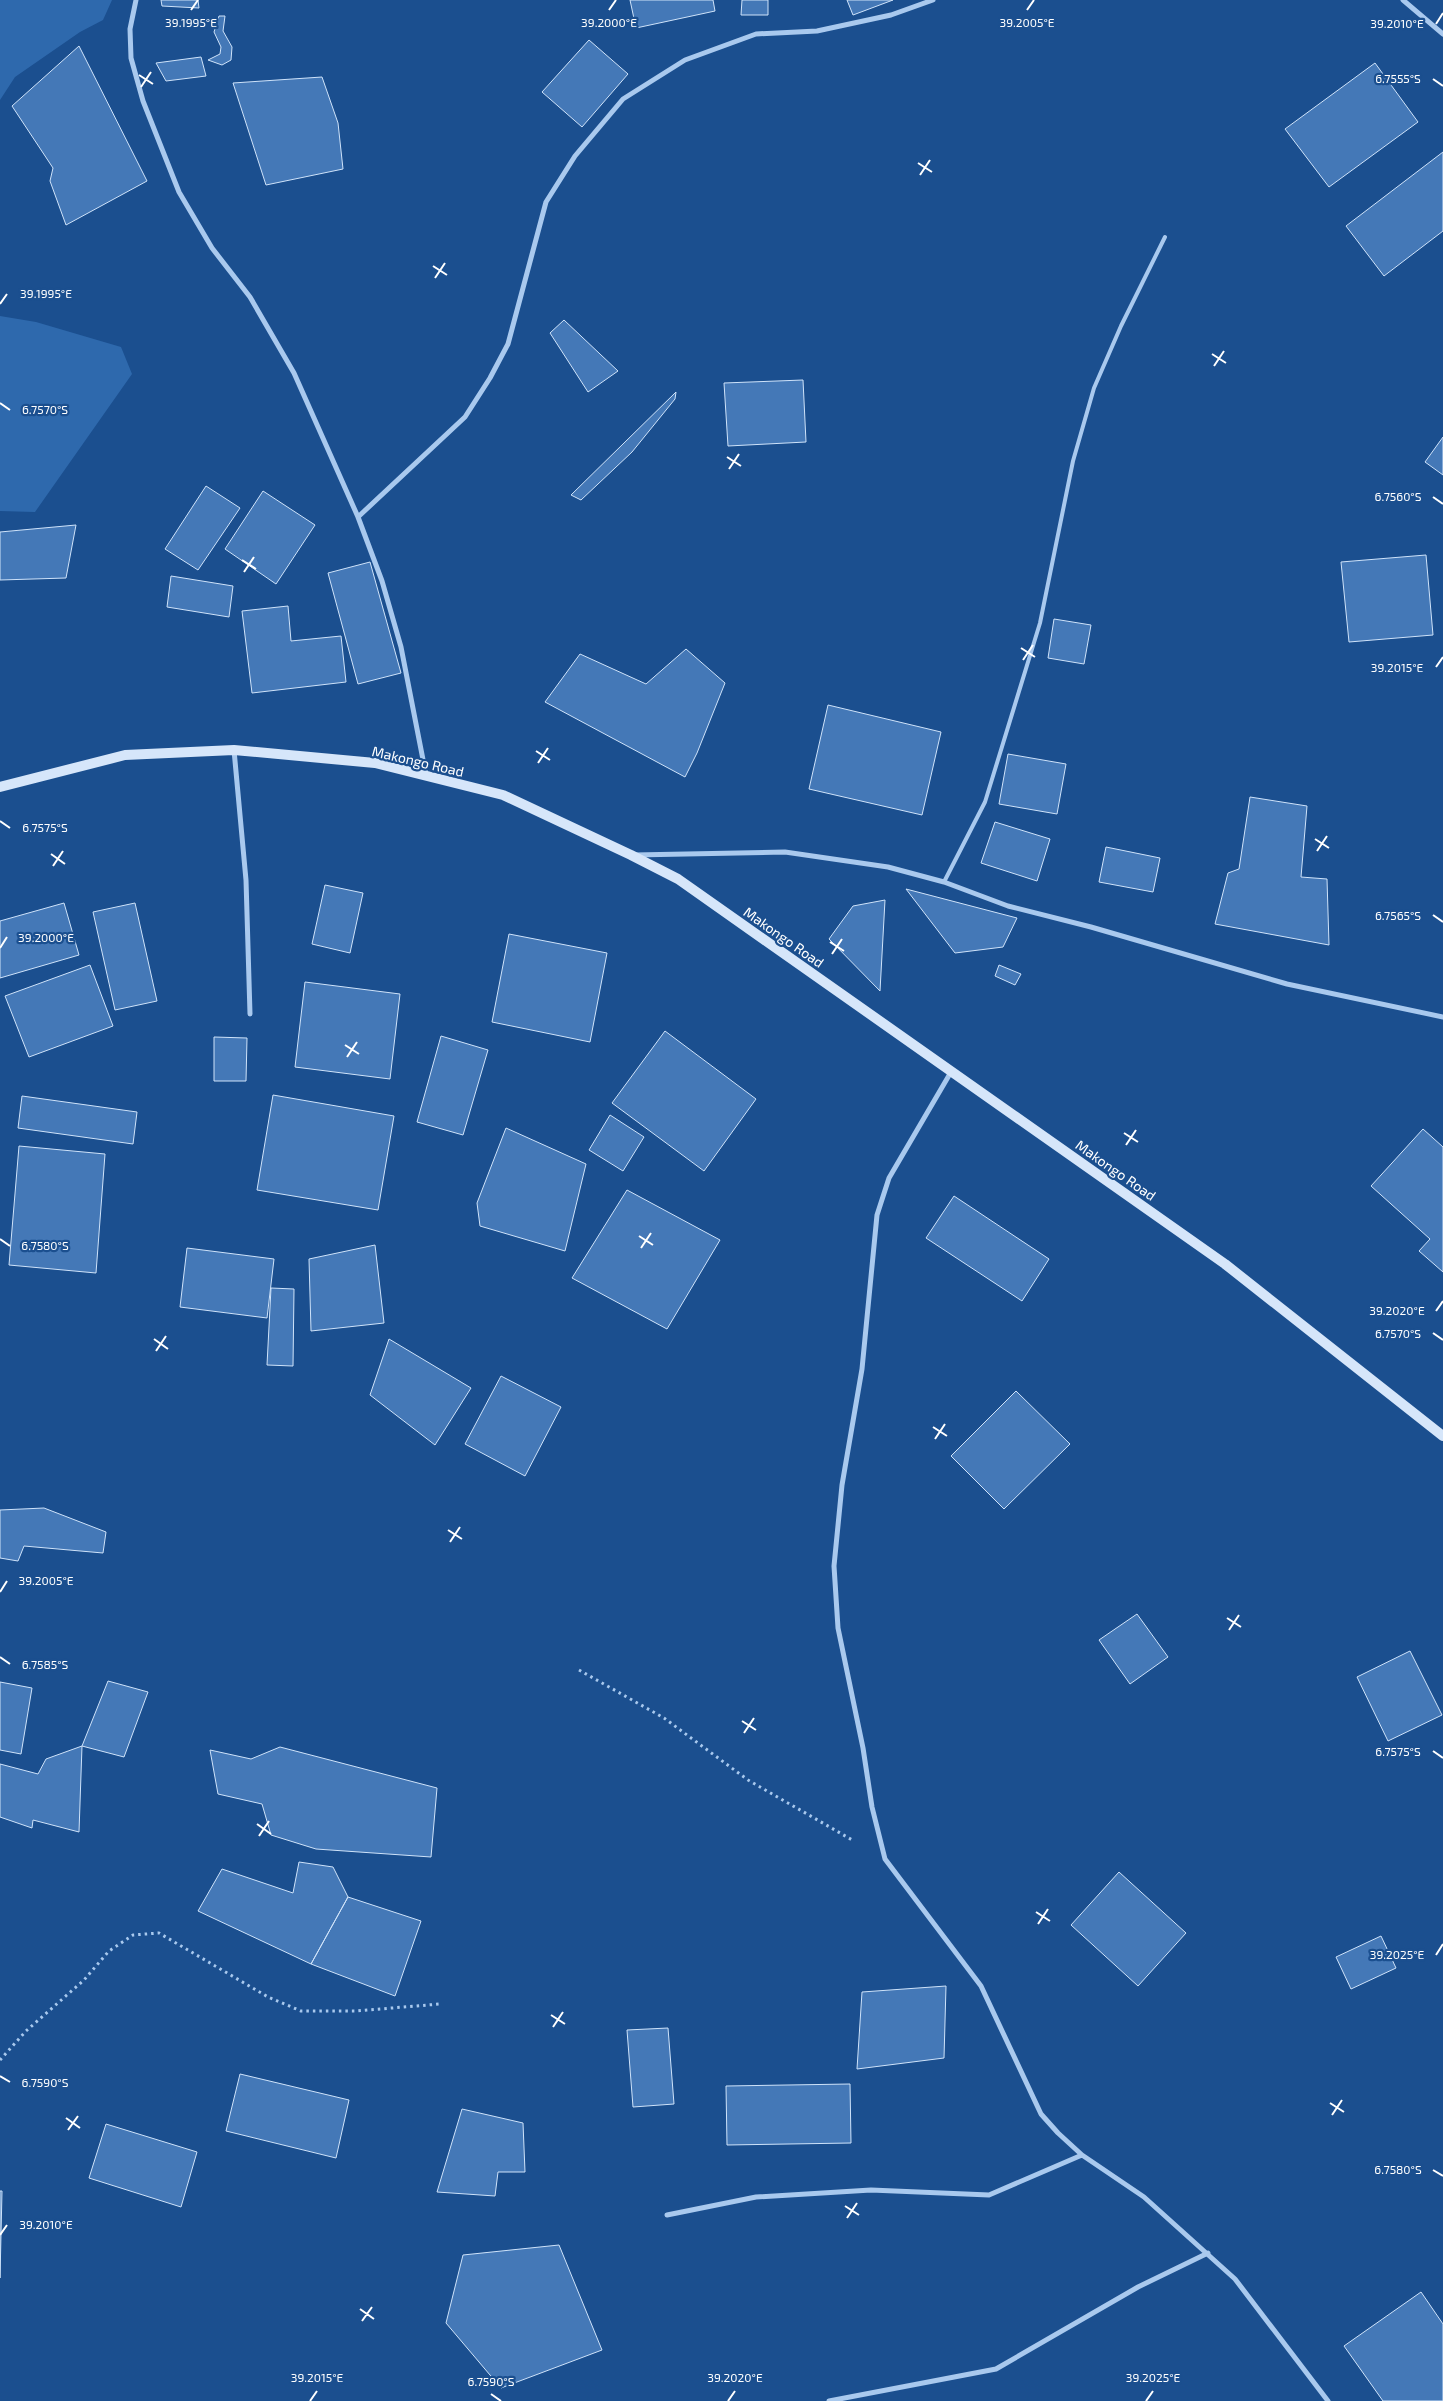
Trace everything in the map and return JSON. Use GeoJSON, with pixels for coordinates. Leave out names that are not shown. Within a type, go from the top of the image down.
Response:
{"type":"FeatureCollection","features":[{"type":"Feature","properties":{"kind":"street"},"geometry":{"type":"LineString","coordinates":[[136,0],[130,29],[131,58],[144,101],[179,192],[212,248],[250,297],[294,373],[358,517],[382,581],[401,647],[426,776]]}},
{"type":"Feature","properties":{"kind":"street"},"geometry":{"type":"LineString","coordinates":[[358,517],[465,417],[490,378],[508,344],[546,202],[575,156],[623,99],[685,60],[756,34],[817,31],[891,15],[933,0]]}},
{"type":"Feature","properties":{"kind":"street"},"geometry":{"type":"LineString","coordinates":[[1403,0],[1443,34]]}},
{"type":"Feature","properties":{"kind":"street"},"geometry":{"type":"LineString","coordinates":[[234,750],[246,880],[250,1014]]}},
{"type":"Feature","properties":{"kind":"street","name":"Makongo Road"},"geometry":{"type":"LineString","coordinates":[[0,787],[125,755],[234,750],[375,764],[502,795],[678,879],[1225,1264],[1443,1436]]}},
{"type":"Feature","properties":{"kind":"street"},"geometry":{"type":"LineString","coordinates":[[631,855],[785,852],[888,867],[944,882],[1008,906],[1091,927],[1287,984],[1443,1017]]}},
{"type":"Feature","properties":{"kind":"street"},"geometry":{"type":"LineString","coordinates":[[951,1072],[889,1178],[877,1215],[862,1370],[842,1485],[834,1566],[838,1628],[863,1748],[872,1807],[885,1859],[981,1986],[1041,2114],[1058,2134],[1082,2154],[1144,2197],[1208,2253],[1234,2279],[1328,2401]]}},
{"type":"Feature","properties":{"kind":"street"},"geometry":{"type":"LineString","coordinates":[[667,2216],[756,2197],[871,2190],[989,2195],[1082,2154]]}},
{"type":"Feature","properties":{"kind":"street"},"geometry":{"type":"LineString","coordinates":[[829,2401],[996,2369],[1138,2287],[1208,2253]]}},
{"type":"Feature","properties":{"kind":"lane"},"geometry":{"type":"LineString","coordinates":[[944,882],[985,802],[1040,624],[1074,461],[1094,388],[1121,326],[1165,237]]}},
{"type":"Feature","properties":{"kind":"path"},"geometry":{"type":"LineString","coordinates":[[580,1670],[664,1718],[748,1780],[885,1859]]}},
{"type":"Feature","properties":{"kind":"path"},"geometry":{"type":"LineString","coordinates":[[0,2060],[26,2031],[84,1980],[109,1951],[133,1935],[159,1933],[268,1997],[300,2011],[356,2011],[440,2004]]}},
{"type":"Feature","properties":{"kind":"shaded area"},"geometry":{"type":"Polygon","coordinates":[[[0,0],[112,0],[103,20],[80,32],[15,77],[0,100],[0,0]]]}},
{"type":"Feature","properties":{"kind":"shaded area"},"geometry":{"type":"Polygon","coordinates":[[[0,316],[36,322],[121,347],[132,374],[35,512],[0,511],[0,316]]]}},
{"type":"Feature","properties":{"kind":"building"},"geometry":{"type":"Polygon","coordinates":[[[161,0],[198,0],[199,8],[162,6],[161,0]]]}},
{"type":"Feature","properties":{"kind":"building"},"geometry":{"type":"Polygon","coordinates":[[[630,0],[713,0],[715,11],[636,28],[630,0]]]}},
{"type":"Feature","properties":{"kind":"building"},"geometry":{"type":"Polygon","coordinates":[[[742,0],[768,0],[768,15],[741,15],[742,0]]]}},
{"type":"Feature","properties":{"kind":"building"},"geometry":{"type":"Polygon","coordinates":[[[847,0],[893,0],[853,15],[847,0]]]}},
{"type":"Feature","properties":{"kind":"building"},"geometry":{"type":"Polygon","coordinates":[[[219,16],[225,16],[223,31],[232,47],[231,60],[222,65],[208,60],[220,54],[221,47],[214,32],[219,16]]]}},
{"type":"Feature","properties":{"kind":"building"},"geometry":{"type":"Polygon","coordinates":[[[589,40],[628,74],[582,127],[542,92],[589,40]]]}},
{"type":"Feature","properties":{"kind":"building"},"geometry":{"type":"Polygon","coordinates":[[[79,46],[147,181],[66,225],[50,181],[53,168],[12,106],[79,46]]]}},
{"type":"Feature","properties":{"kind":"building"},"geometry":{"type":"Polygon","coordinates":[[[201,57],[206,76],[166,81],[156,63],[201,57]]]}},
{"type":"Feature","properties":{"kind":"building"},"geometry":{"type":"Polygon","coordinates":[[[1375,63],[1418,122],[1329,187],[1285,129],[1375,63]]]}},
{"type":"Feature","properties":{"kind":"building"},"geometry":{"type":"Polygon","coordinates":[[[322,77],[338,123],[343,169],[266,185],[233,83],[322,77]]]}},
{"type":"Feature","properties":{"kind":"building"},"geometry":{"type":"Polygon","coordinates":[[[1443,152],[1443,231],[1384,276],[1346,226],[1443,152]]]}},
{"type":"Feature","properties":{"kind":"building"},"geometry":{"type":"Polygon","coordinates":[[[564,320],[618,371],[588,392],[550,333],[564,320]]]}},
{"type":"Feature","properties":{"kind":"building"},"geometry":{"type":"Polygon","coordinates":[[[803,380],[806,442],[728,446],[724,383],[803,380]]]}},
{"type":"Feature","properties":{"kind":"building"},"geometry":{"type":"Polygon","coordinates":[[[676,392],[675,399],[632,452],[581,500],[571,495],[676,392]]]}},
{"type":"Feature","properties":{"kind":"building"},"geometry":{"type":"Polygon","coordinates":[[[1443,437],[1443,475],[1425,462],[1443,437]]]}},
{"type":"Feature","properties":{"kind":"building"},"geometry":{"type":"Polygon","coordinates":[[[206,486],[240,508],[198,570],[165,549],[206,486]]]}},
{"type":"Feature","properties":{"kind":"building"},"geometry":{"type":"Polygon","coordinates":[[[263,491],[315,525],[276,584],[225,549],[263,491]]]}},
{"type":"Feature","properties":{"kind":"building"},"geometry":{"type":"Polygon","coordinates":[[[76,525],[66,578],[0,580],[0,532],[76,525]]]}},
{"type":"Feature","properties":{"kind":"building"},"geometry":{"type":"Polygon","coordinates":[[[1426,555],[1433,635],[1349,642],[1341,562],[1426,555]]]}},
{"type":"Feature","properties":{"kind":"building"},"geometry":{"type":"Polygon","coordinates":[[[370,562],[401,673],[358,684],[328,573],[370,562]]]}},
{"type":"Feature","properties":{"kind":"building"},"geometry":{"type":"Polygon","coordinates":[[[171,576],[233,586],[229,617],[167,607],[171,576]]]}},
{"type":"Feature","properties":{"kind":"building"},"geometry":{"type":"Polygon","coordinates":[[[288,606],[291,641],[341,636],[346,682],[252,693],[242,611],[288,606]]]}},
{"type":"Feature","properties":{"kind":"building"},"geometry":{"type":"Polygon","coordinates":[[[1054,619],[1091,625],[1084,664],[1048,658],[1054,619]]]}},
{"type":"Feature","properties":{"kind":"building"},"geometry":{"type":"Polygon","coordinates":[[[686,649],[725,683],[697,753],[685,777],[545,702],[580,654],[646,684],[686,649]]]}},
{"type":"Feature","properties":{"kind":"building"},"geometry":{"type":"Polygon","coordinates":[[[828,705],[941,732],[922,815],[809,789],[828,705]]]}},
{"type":"Feature","properties":{"kind":"building"},"geometry":{"type":"Polygon","coordinates":[[[1008,754],[1066,764],[1057,814],[999,804],[1008,754]]]}},
{"type":"Feature","properties":{"kind":"building"},"geometry":{"type":"Polygon","coordinates":[[[1250,797],[1307,806],[1301,877],[1327,879],[1329,945],[1215,924],[1228,873],[1239,869],[1250,797]]]}},
{"type":"Feature","properties":{"kind":"building"},"geometry":{"type":"Polygon","coordinates":[[[995,822],[1050,839],[1037,881],[981,863],[995,822]]]}},
{"type":"Feature","properties":{"kind":"building"},"geometry":{"type":"Polygon","coordinates":[[[1106,847],[1160,858],[1153,892],[1099,882],[1106,847]]]}},
{"type":"Feature","properties":{"kind":"building"},"geometry":{"type":"Polygon","coordinates":[[[325,885],[363,893],[350,953],[312,944],[325,885]]]}},
{"type":"Feature","properties":{"kind":"building"},"geometry":{"type":"Polygon","coordinates":[[[906,889],[1017,918],[1003,947],[955,953],[906,889]]]}},
{"type":"Feature","properties":{"kind":"building"},"geometry":{"type":"Polygon","coordinates":[[[885,900],[880,991],[829,939],[853,906],[885,900]]]}},
{"type":"Feature","properties":{"kind":"building"},"geometry":{"type":"Polygon","coordinates":[[[64,903],[79,955],[0,978],[0,921],[64,903]]]}},
{"type":"Feature","properties":{"kind":"building"},"geometry":{"type":"Polygon","coordinates":[[[135,903],[157,1001],[115,1010],[93,912],[135,903]]]}},
{"type":"Feature","properties":{"kind":"building"},"geometry":{"type":"Polygon","coordinates":[[[509,934],[607,953],[590,1042],[492,1022],[509,934]]]}},
{"type":"Feature","properties":{"kind":"building"},"geometry":{"type":"Polygon","coordinates":[[[90,965],[113,1026],[29,1057],[5,996],[90,965]]]}},
{"type":"Feature","properties":{"kind":"building"},"geometry":{"type":"Polygon","coordinates":[[[999,965],[1021,974],[1015,985],[995,976],[999,965]]]}},
{"type":"Feature","properties":{"kind":"building"},"geometry":{"type":"Polygon","coordinates":[[[305,982],[400,994],[390,1079],[295,1067],[305,982]]]}},
{"type":"Feature","properties":{"kind":"building"},"geometry":{"type":"Polygon","coordinates":[[[665,1031],[756,1099],[704,1171],[612,1103],[665,1031]]]}},
{"type":"Feature","properties":{"kind":"building"},"geometry":{"type":"Polygon","coordinates":[[[441,1036],[488,1050],[463,1135],[417,1122],[441,1036]]]}},
{"type":"Feature","properties":{"kind":"building"},"geometry":{"type":"Polygon","coordinates":[[[214,1037],[247,1038],[246,1081],[214,1081],[214,1037]]]}},
{"type":"Feature","properties":{"kind":"building"},"geometry":{"type":"Polygon","coordinates":[[[273,1095],[394,1116],[378,1210],[257,1190],[273,1095]]]}},
{"type":"Feature","properties":{"kind":"building"},"geometry":{"type":"Polygon","coordinates":[[[22,1096],[137,1112],[133,1144],[18,1128],[22,1096]]]}},
{"type":"Feature","properties":{"kind":"building"},"geometry":{"type":"Polygon","coordinates":[[[610,1115],[644,1137],[623,1171],[589,1150],[610,1115]]]}},
{"type":"Feature","properties":{"kind":"building"},"geometry":{"type":"Polygon","coordinates":[[[506,1128],[586,1164],[565,1251],[480,1226],[477,1203],[506,1128]]]}},
{"type":"Feature","properties":{"kind":"building"},"geometry":{"type":"Polygon","coordinates":[[[1423,1129],[1443,1147],[1443,1272],[1419,1251],[1430,1239],[1371,1186],[1423,1129]]]}},
{"type":"Feature","properties":{"kind":"building"},"geometry":{"type":"Polygon","coordinates":[[[19,1146],[105,1154],[96,1273],[9,1265],[19,1146]]]}},
{"type":"Feature","properties":{"kind":"building"},"geometry":{"type":"Polygon","coordinates":[[[627,1190],[720,1240],[667,1329],[572,1278],[627,1190]]]}},
{"type":"Feature","properties":{"kind":"building"},"geometry":{"type":"Polygon","coordinates":[[[954,1196],[1049,1259],[1022,1301],[926,1238],[954,1196]]]}},
{"type":"Feature","properties":{"kind":"building"},"geometry":{"type":"Polygon","coordinates":[[[375,1245],[384,1323],[311,1331],[309,1259],[375,1245]]]}},
{"type":"Feature","properties":{"kind":"building"},"geometry":{"type":"Polygon","coordinates":[[[187,1248],[274,1259],[267,1318],[180,1307],[187,1248]]]}},
{"type":"Feature","properties":{"kind":"building"},"geometry":{"type":"Polygon","coordinates":[[[271,1288],[294,1289],[293,1366],[267,1365],[271,1288]]]}},
{"type":"Feature","properties":{"kind":"building"},"geometry":{"type":"Polygon","coordinates":[[[389,1339],[471,1388],[435,1445],[370,1395],[389,1339]]]}},
{"type":"Feature","properties":{"kind":"building"},"geometry":{"type":"Polygon","coordinates":[[[501,1376],[561,1407],[525,1476],[465,1444],[501,1376]]]}},
{"type":"Feature","properties":{"kind":"building"},"geometry":{"type":"Polygon","coordinates":[[[1016,1391],[1070,1444],[1004,1509],[951,1456],[1016,1391]]]}},
{"type":"Feature","properties":{"kind":"building"},"geometry":{"type":"Polygon","coordinates":[[[44,1508],[106,1532],[103,1553],[24,1546],[18,1561],[0,1558],[0,1510],[44,1508]]]}},
{"type":"Feature","properties":{"kind":"building"},"geometry":{"type":"Polygon","coordinates":[[[1137,1614],[1168,1657],[1130,1684],[1099,1640],[1137,1614]]]}},
{"type":"Feature","properties":{"kind":"building"},"geometry":{"type":"Polygon","coordinates":[[[1410,1651],[1442,1715],[1388,1741],[1357,1677],[1410,1651]]]}},
{"type":"Feature","properties":{"kind":"building"},"geometry":{"type":"Polygon","coordinates":[[[108,1681],[148,1692],[124,1757],[82,1746],[108,1681]]]}},
{"type":"Feature","properties":{"kind":"building"},"geometry":{"type":"Polygon","coordinates":[[[0,1682],[32,1688],[21,1754],[0,1750],[0,1682]]]}},
{"type":"Feature","properties":{"kind":"building"},"geometry":{"type":"Polygon","coordinates":[[[82,1746],[79,1832],[33,1820],[32,1828],[0,1817],[0,1764],[38,1774],[46,1759],[82,1746]]]}},
{"type":"Feature","properties":{"kind":"building"},"geometry":{"type":"Polygon","coordinates":[[[280,1747],[437,1788],[431,1857],[316,1849],[271,1835],[262,1804],[218,1794],[210,1750],[251,1759],[280,1747]]]}},
{"type":"Feature","properties":{"kind":"building"},"geometry":{"type":"Polygon","coordinates":[[[299,1862],[333,1867],[348,1897],[311,1964],[198,1911],[222,1869],[293,1893],[299,1862]]]}},
{"type":"Feature","properties":{"kind":"building"},"geometry":{"type":"Polygon","coordinates":[[[1119,1872],[1186,1933],[1138,1986],[1071,1925],[1119,1872]]]}},
{"type":"Feature","properties":{"kind":"building"},"geometry":{"type":"Polygon","coordinates":[[[348,1897],[421,1921],[395,1996],[311,1964],[348,1897]]]}},
{"type":"Feature","properties":{"kind":"building"},"geometry":{"type":"Polygon","coordinates":[[[1381,1936],[1396,1968],[1351,1989],[1336,1957],[1381,1936]]]}},
{"type":"Feature","properties":{"kind":"building"},"geometry":{"type":"Polygon","coordinates":[[[946,1986],[944,2058],[857,2069],[862,1992],[946,1986]]]}},
{"type":"Feature","properties":{"kind":"building"},"geometry":{"type":"Polygon","coordinates":[[[668,2028],[674,2104],[633,2107],[627,2030],[668,2028]]]}},
{"type":"Feature","properties":{"kind":"building"},"geometry":{"type":"Polygon","coordinates":[[[240,2074],[349,2100],[336,2158],[226,2131],[240,2074]]]}},
{"type":"Feature","properties":{"kind":"building"},"geometry":{"type":"Polygon","coordinates":[[[850,2084],[851,2143],[727,2145],[726,2086],[850,2084]]]}},
{"type":"Feature","properties":{"kind":"building"},"geometry":{"type":"Polygon","coordinates":[[[462,2109],[523,2123],[525,2172],[498,2172],[495,2196],[437,2192],[462,2109]]]}},
{"type":"Feature","properties":{"kind":"building"},"geometry":{"type":"Polygon","coordinates":[[[106,2124],[197,2152],[181,2207],[89,2178],[106,2124]]]}},
{"type":"Feature","properties":{"kind":"building"},"geometry":{"type":"Polygon","coordinates":[[[0,2191],[2,2191],[0,2278],[0,2191]]]}},
{"type":"Feature","properties":{"kind":"building"},"geometry":{"type":"Polygon","coordinates":[[[559,2245],[602,2350],[501,2388],[446,2323],[463,2255],[559,2245]]]}},
{"type":"Feature","properties":{"kind":"building"},"geometry":{"type":"Polygon","coordinates":[[[1421,2292],[1443,2324],[1443,2401],[1383,2401],[1344,2346],[1421,2292]]]}}]}
